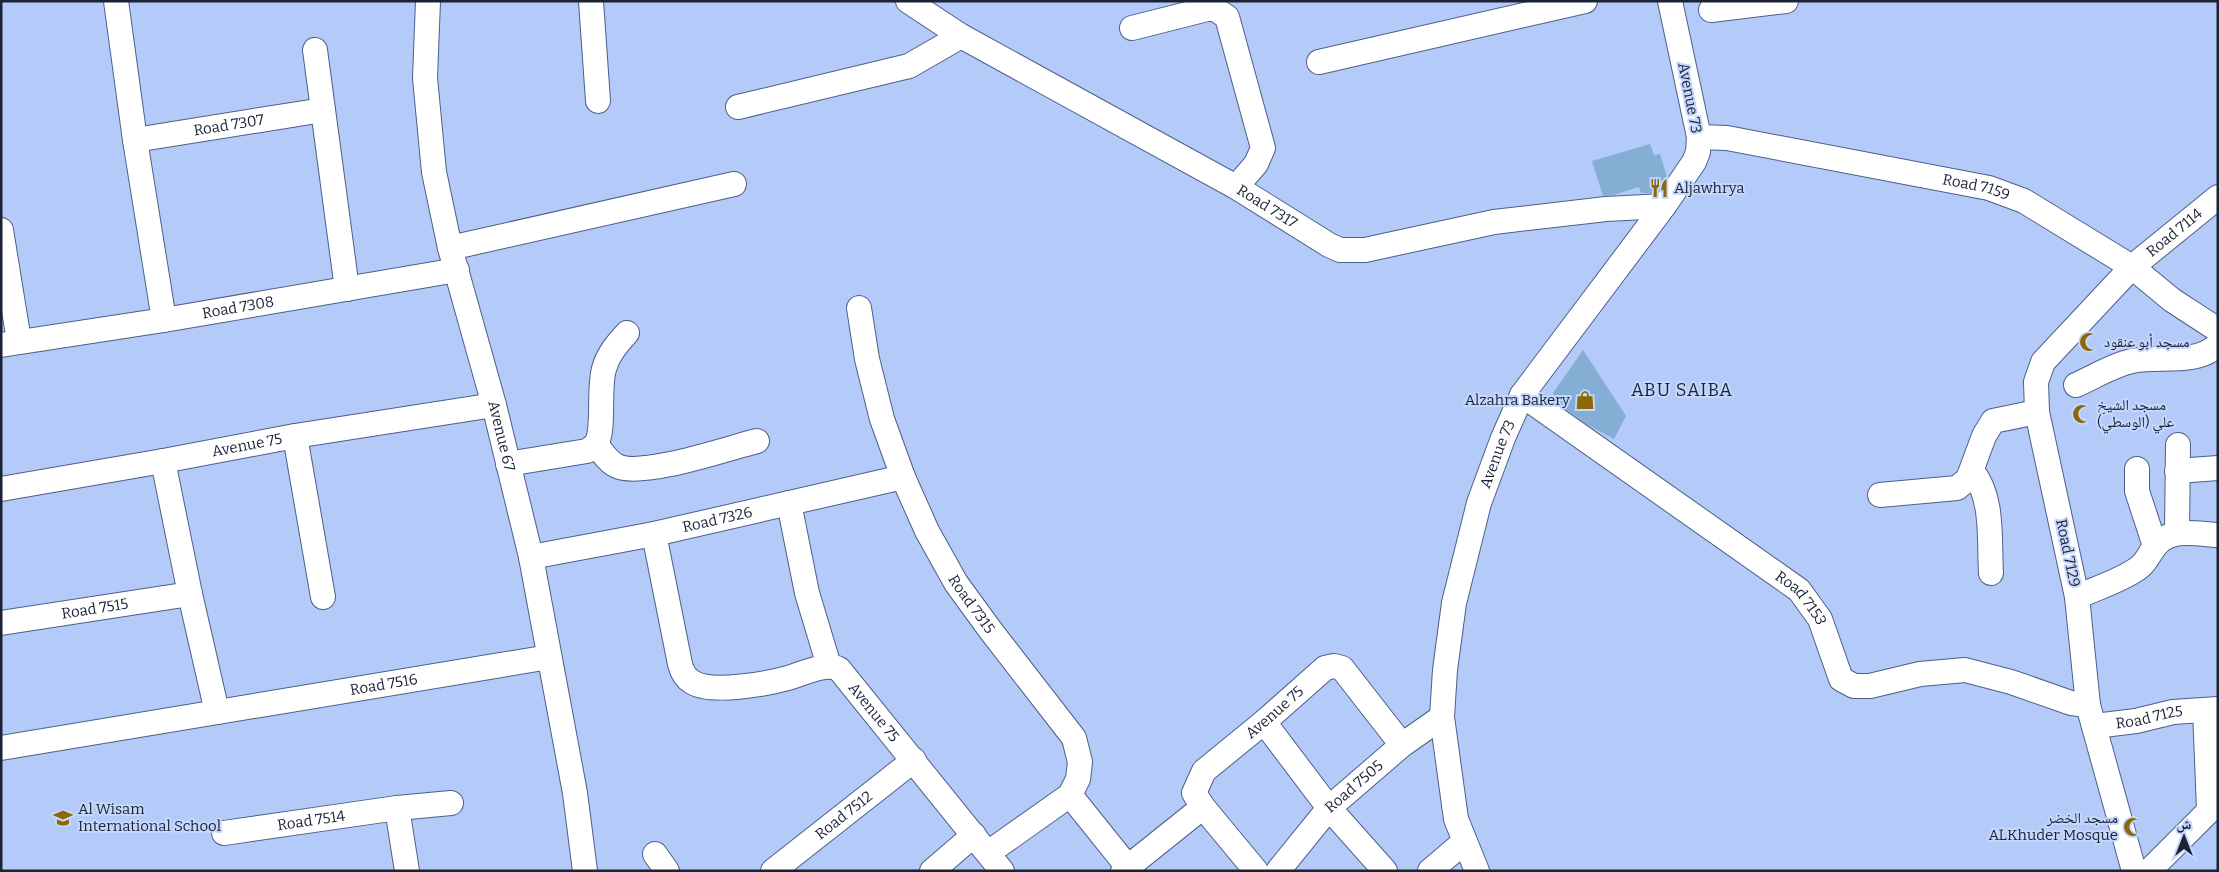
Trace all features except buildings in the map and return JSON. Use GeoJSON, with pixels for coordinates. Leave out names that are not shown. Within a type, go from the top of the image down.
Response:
{"type":"FeatureCollection","features":[{"type":"Feature","properties":{"kind":"street"},"geometry":{"type":"LineString","coordinates":[[116,1],[135,140],[164,320]]}},
{"type":"Feature","properties":{"kind":"street","name":"Avenue 67"},"geometry":{"type":"LineString","coordinates":[[428,1],[425,78],[434,172],[453,259],[494,405],[531,557],[575,792],[584,871]]}},
{"type":"Feature","properties":{"kind":"street"},"geometry":{"type":"LineString","coordinates":[[591,1],[598,101]]}},
{"type":"Feature","properties":{"kind":"street"},"geometry":{"type":"LineString","coordinates":[[1319,62],[1585,1]]}},
{"type":"Feature","properties":{"kind":"street","name":"Avenue 73"},"geometry":{"type":"LineString","coordinates":[[1477,871],[1456,819],[1442,717],[1445,670],[1454,603],[1479,503],[1503,438],[1522,395],[1664,206],[1694,162],[1698,152],[1699,137],[1670,1]]}},
{"type":"Feature","properties":{"kind":"street"},"geometry":{"type":"LineString","coordinates":[[1711,10],[1786,1]]}},
{"type":"Feature","properties":{"kind":"street","name":"Road 7317"},"geometry":{"type":"LineString","coordinates":[[912,2],[961,36],[1236,187],[1340,250],[1353,251],[1494,222],[1606,209],[1664,206]]}},
{"type":"Feature","properties":{"kind":"street"},"geometry":{"type":"LineString","coordinates":[[1132,28],[1207,9],[1215,9],[1227,17],[1262,148],[1256,164],[1236,187]]}},
{"type":"Feature","properties":{"kind":"street"},"geometry":{"type":"LineString","coordinates":[[738,107],[909,66],[961,36]]}},
{"type":"Feature","properties":{"kind":"street"},"geometry":{"type":"LineString","coordinates":[[315,50],[347,289]]}},
{"type":"Feature","properties":{"kind":"street","name":"Road 7307"},"geometry":{"type":"LineString","coordinates":[[135,140],[324,110]]}},
{"type":"Feature","properties":{"kind":"street","name":"Road 7159"},"geometry":{"type":"LineString","coordinates":[[1699,137],[1727,138],[1989,188],[2024,202],[2132,267],[2172,300],[2218,330]]}},
{"type":"Feature","properties":{"kind":"street","name":"Road 7308"},"geometry":{"type":"LineString","coordinates":[[1,230],[10,343],[164,320],[347,289],[734,184]]}},
{"type":"Feature","properties":{"kind":"street","name":"Road 7114"},"geometry":{"type":"LineString","coordinates":[[2132,267],[2218,197]]}},
{"type":"Feature","properties":{"kind":"street","name":"Road 7129"},"geometry":{"type":"LineString","coordinates":[[2132,267],[2043,362],[2036,382],[2037,412],[2082,627],[2091,716],[2134,871]]}},
{"type":"Feature","properties":{"kind":"street","name":"Road 7315"},"geometry":{"type":"LineString","coordinates":[[859,308],[874,390],[903,477],[927,531],[956,583],[1074,738],[1080,762],[1078,779],[1070,795]]}},
{"type":"Feature","properties":{"kind":"street"},"geometry":{"type":"LineString","coordinates":[[508,464],[587,451],[596,444],[600,431],[600,388],[604,368],[611,352],[627,333]]}},
{"type":"Feature","properties":{"kind":"street"},"geometry":{"type":"LineString","coordinates":[[2076,385],[2132,361],[2192,357],[2208,352],[2218,346]]}},
{"type":"Feature","properties":{"kind":"street","name":"Road 7153"},"geometry":{"type":"LineString","coordinates":[[1522,395],[1799,590],[1820,619],[1841,678],[1854,686],[1870,686],[1920,674],[1964,670],[2011,682],[2071,703],[2091,716]]}},
{"type":"Feature","properties":{"kind":"street","name":"Avenue 75"},"geometry":{"type":"LineString","coordinates":[[1,489],[294,436],[494,405]]}},
{"type":"Feature","properties":{"kind":"street"},"geometry":{"type":"LineString","coordinates":[[1880,495],[1957,488],[1968,479],[1984,436],[1994,421],[2037,412]]}},
{"type":"Feature","properties":{"kind":"street"},"geometry":{"type":"LineString","coordinates":[[294,436],[323,598]]}},
{"type":"Feature","properties":{"kind":"street"},"geometry":{"type":"LineString","coordinates":[[596,444],[606,458],[617,466],[635,470],[657,467],[757,441]]}},
{"type":"Feature","properties":{"kind":"street"},"geometry":{"type":"LineString","coordinates":[[2177,532],[2178,445]]}},
{"type":"Feature","properties":{"kind":"street"},"geometry":{"type":"LineString","coordinates":[[163,461],[190,594],[217,712]]}},
{"type":"Feature","properties":{"kind":"street"},"geometry":{"type":"LineString","coordinates":[[2178,472],[2218,468]]}},
{"type":"Feature","properties":{"kind":"street"},"geometry":{"type":"LineString","coordinates":[[2137,469],[2137,491],[2155,546]]}},
{"type":"Feature","properties":{"kind":"street"},"geometry":{"type":"LineString","coordinates":[[1972,471],[1979,479],[1986,499],[1992,573]]}},
{"type":"Feature","properties":{"kind":"street","name":"Road 7326"},"geometry":{"type":"LineString","coordinates":[[531,557],[654,534],[903,477]]}},
{"type":"Feature","properties":{"kind":"street"},"geometry":{"type":"LineString","coordinates":[[654,534],[682,672],[694,684],[718,687],[748,686],[784,679],[829,666],[806,593],[789,503]]}},
{"type":"Feature","properties":{"kind":"street"},"geometry":{"type":"LineString","coordinates":[[2077,597],[2136,570],[2146,561],[2155,546],[2166,537],[2177,532],[2218,535]]}},
{"type":"Feature","properties":{"kind":"street","name":"Road 7515"},"geometry":{"type":"LineString","coordinates":[[1,623],[190,594]]}},
{"type":"Feature","properties":{"kind":"street","name":"Road 7516"},"geometry":{"type":"LineString","coordinates":[[1,748],[549,657]]}},
{"type":"Feature","properties":{"kind":"street","name":"Avenue 75"},"geometry":{"type":"LineString","coordinates":[[829,666],[839,669],[843,673],[988,853]]}},
{"type":"Feature","properties":{"kind":"street","name":"Avenue 75"},"geometry":{"type":"LineString","coordinates":[[1203,807],[1194,793],[1204,771],[1264,722],[1325,668],[1334,666],[1342,668],[1402,745]]}},
{"type":"Feature","properties":{"kind":"street","name":"Road 7125"},"geometry":{"type":"LineString","coordinates":[[2091,716],[2136,721],[2174,712],[2211,709],[2213,806]]}},
{"type":"Feature","properties":{"kind":"street","name":"Road 7505"},"geometry":{"type":"LineString","coordinates":[[1278,871],[1329,808],[1402,745],[1442,717]]}},
{"type":"Feature","properties":{"kind":"street"},"geometry":{"type":"LineString","coordinates":[[1264,722],[1329,808],[1385,871]]}},
{"type":"Feature","properties":{"kind":"street","name":"Road 7512"},"geometry":{"type":"LineString","coordinates":[[773,871],[914,760]]}},
{"type":"Feature","properties":{"kind":"street"},"geometry":{"type":"LineString","coordinates":[[932,871],[988,853],[1070,795],[1128,869],[1203,807],[1256,871]]}},
{"type":"Feature","properties":{"kind":"street","name":"Road 7514"},"geometry":{"type":"LineString","coordinates":[[224,833],[397,808],[451,803]]}},
{"type":"Feature","properties":{"kind":"street"},"geometry":{"type":"LineString","coordinates":[[2149,871],[2213,806]]}},
{"type":"Feature","properties":{"kind":"street"},"geometry":{"type":"LineString","coordinates":[[397,808],[406,871]]}},
{"type":"Feature","properties":{"kind":"street"},"geometry":{"type":"LineString","coordinates":[[1430,871],[1464,842]]}},
{"type":"Feature","properties":{"kind":"place","name":"Aljawhrya"},"geometry":{"type":"Point","coordinates":[1659,188]}},
{"type":"Feature","properties":{"kind":"place","name":"مسجد أبو عنقود"},"geometry":{"type":"Point","coordinates":[2089,342]}},
{"type":"Feature","properties":{"kind":"place","name":"Alzahra Bakery"},"geometry":{"type":"Point","coordinates":[1585,400]}},
{"type":"Feature","properties":{"kind":"place","name":"مسجد الشيخ علي (الوسطي)"},"geometry":{"type":"Point","coordinates":[2082,414]}},
{"type":"Feature","properties":{"kind":"place","name":"Al Wisam International School"},"geometry":{"type":"Point","coordinates":[63,818]}},
{"type":"Feature","properties":{"kind":"place","name":"مسجد الخضر ALKhuder Mosque"},"geometry":{"type":"Point","coordinates":[2133,827]}},
{"type":"Feature","properties":{"kind":"district","name":"ABU SAIBA"},"geometry":{"type":"Point","coordinates":[1682,390]}}]}
